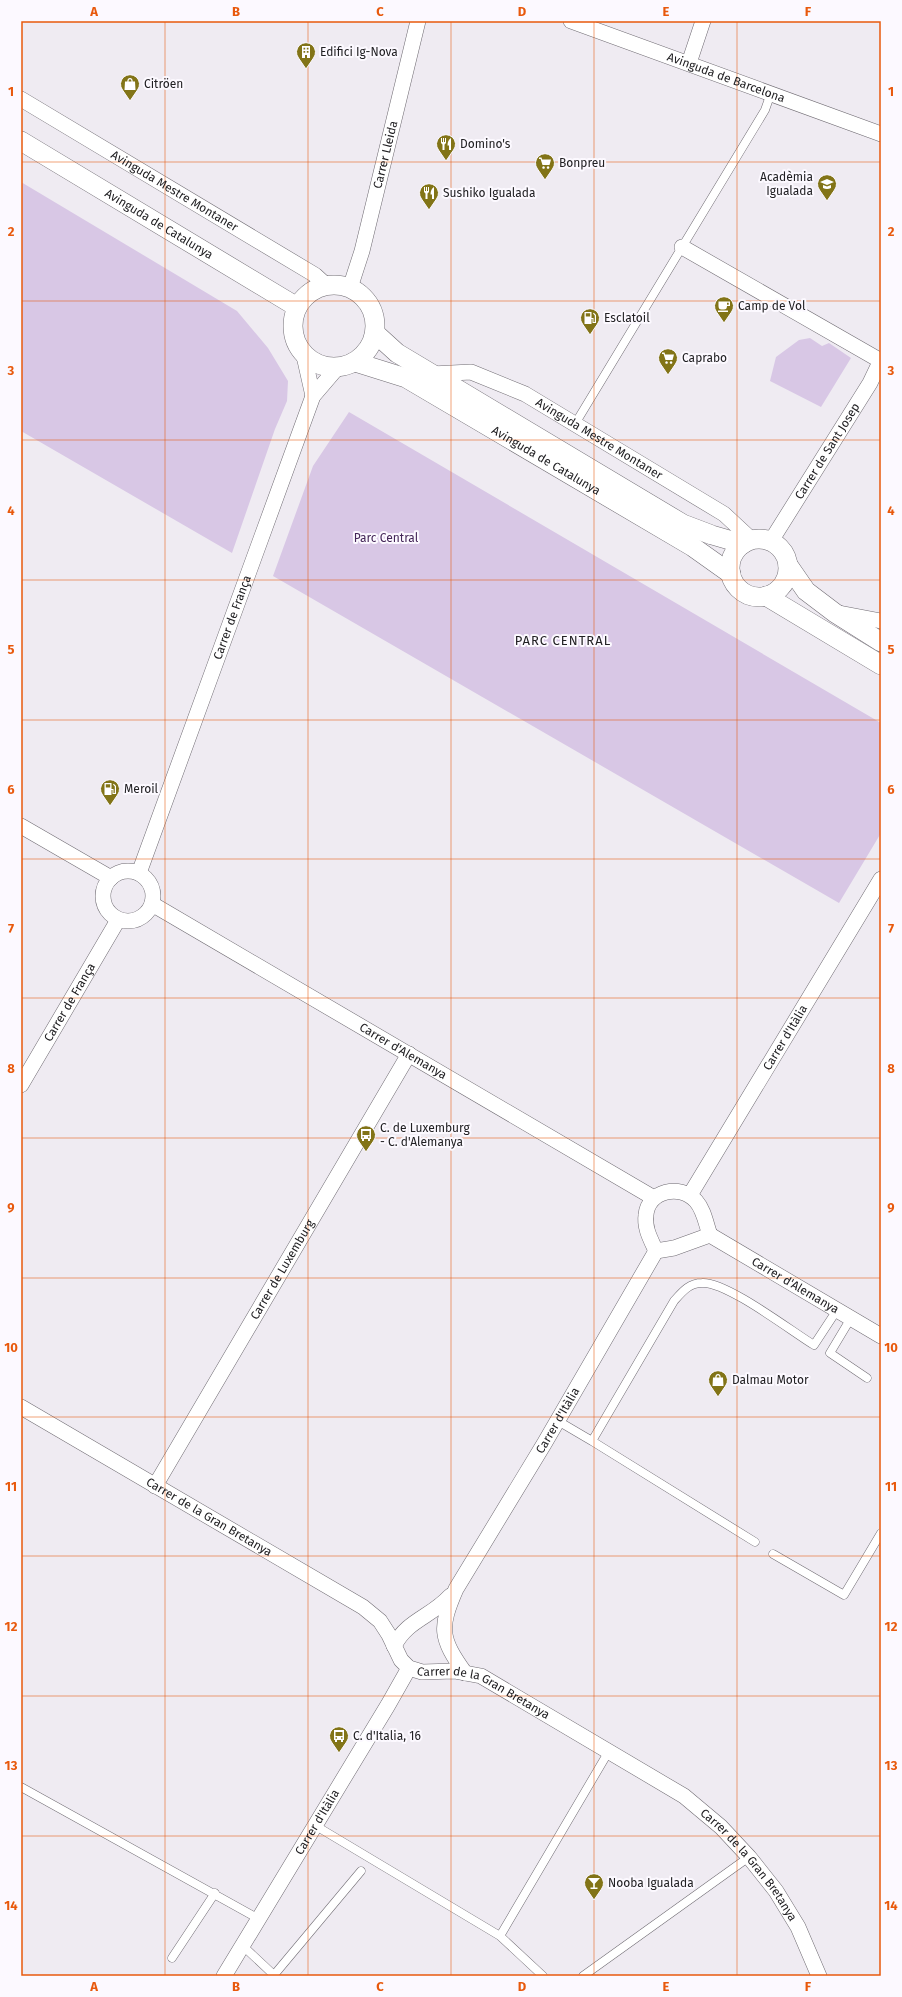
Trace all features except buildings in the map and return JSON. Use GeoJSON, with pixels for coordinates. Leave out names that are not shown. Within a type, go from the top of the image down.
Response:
{"type":"FeatureCollection","features":[{"type":"Feature","properties":{"kind":"street","name":"Carrer Lleida"},"geometry":{"type":"LineString","coordinates":[[350,288],[362,251],[418,21]]}},
{"type":"Feature","properties":{"kind":"street","name":"Avinguda de Barcelona"},"geometry":{"type":"LineString","coordinates":[[571,21],[881,134]]}},
{"type":"Feature","properties":{"kind":"street"},"geometry":{"type":"LineString","coordinates":[[689,63],[703,21]]}},
{"type":"Feature","properties":{"kind":"street","name":"Avinguda Mestre Montaner"},"geometry":{"type":"LineString","coordinates":[[21,99],[315,275],[327,286]]}},
{"type":"Feature","properties":{"kind":"street","name":"Avinguda de Catalunya"},"geometry":{"type":"LineString","coordinates":[[21,141],[297,307]]}},
{"type":"Feature","properties":{"kind":"street"},"geometry":{"type":"LineString","coordinates":[[682,247],[881,361]]}},
{"type":"Feature","properties":{"kind":"street"},"geometry":{"type":"LineString","coordinates":[[304,356],[321,366],[346,365],[368,350],[375,333],[374,315],[370,306],[358,293],[350,288],[338,285],[327,286],[312,291],[297,307],[294,315],[293,332],[295,341],[304,356],[313,396]]}},
{"type":"Feature","properties":{"kind":"street","name":"Avinguda de Catalunya"},"geometry":{"type":"LineString","coordinates":[[375,333],[397,353],[683,524],[712,535],[748,542]]}},
{"type":"Feature","properties":{"kind":"street","name":"Carrer de Sant Josep"},"geometry":{"type":"LineString","coordinates":[[771,541],[876,385],[881,361]]}},
{"type":"Feature","properties":{"kind":"street","name":"Avinguda de Catalunya"},"geometry":{"type":"LineString","coordinates":[[346,365],[406,378],[693,547],[731,574]]}},
{"type":"Feature","properties":{"kind":"street","name":"Carrer de França"},"geometry":{"type":"LineString","coordinates":[[139,873],[313,396],[346,365]]}},
{"type":"Feature","properties":{"kind":"street","name":"Avinguda Mestre Montaner"},"geometry":{"type":"LineString","coordinates":[[432,374],[471,372],[525,394],[724,514],[748,542]]}},
{"type":"Feature","properties":{"kind":"street"},"geometry":{"type":"LineString","coordinates":[[788,565],[785,581],[777,590],[766,596],[758,597],[744,593],[738,588],[731,574],[730,566],[732,557],[737,549],[748,542],[762,539],[771,541],[779,547],[785,555],[788,565],[806,591],[835,613],[881,642]]}},
{"type":"Feature","properties":{"kind":"street"},"geometry":{"type":"LineString","coordinates":[[766,596],[881,665]]}},
{"type":"Feature","properties":{"kind":"street"},"geometry":{"type":"LineString","coordinates":[[835,613],[881,621]]}},
{"type":"Feature","properties":{"kind":"street"},"geometry":{"type":"LineString","coordinates":[[21,826],[111,878]]}},
{"type":"Feature","properties":{"kind":"street"},"geometry":{"type":"LineString","coordinates":[[126,871],[139,873],[151,886],[153,895],[152,904],[147,913],[139,920],[128,922],[118,920],[110,914],[103,901],[105,886],[111,878],[126,871]]}},
{"type":"Feature","properties":{"kind":"street","name":"Carrer d'Itàlia"},"geometry":{"type":"LineString","coordinates":[[690,1196],[881,879]]}},
{"type":"Feature","properties":{"kind":"street","name":"Carrer d'Alemanya"},"geometry":{"type":"LineString","coordinates":[[152,904],[654,1198]]}},
{"type":"Feature","properties":{"kind":"street","name":"Carrer de França"},"geometry":{"type":"LineString","coordinates":[[21,1086],[118,920]]}},
{"type":"Feature","properties":{"kind":"street","name":"Carrer de Luxemburg"},"geometry":{"type":"LineString","coordinates":[[155,1486],[409,1054]]}},
{"type":"Feature","properties":{"kind":"street"},"geometry":{"type":"LineString","coordinates":[[672,1191],[681,1192],[690,1196],[700,1207],[710,1235],[680,1246],[656,1251],[645,1222],[646,1213],[654,1198],[662,1193],[672,1191]]}},
{"type":"Feature","properties":{"kind":"street","name":"Carrer d'Alemanya"},"geometry":{"type":"LineString","coordinates":[[710,1235],[881,1336]]}},
{"type":"Feature","properties":{"kind":"street","name":"Carrer d'Itàlia"},"geometry":{"type":"LineString","coordinates":[[465,1672],[452,1654],[445,1636],[446,1610],[456,1589],[558,1421],[656,1251]]}},
{"type":"Feature","properties":{"kind":"street","name":"Carrer de la Gran Bretanya"},"geometry":{"type":"LineString","coordinates":[[21,1408],[362,1606],[380,1622],[389,1635],[401,1660],[409,1668],[422,1672],[465,1672],[482,1676],[684,1796],[721,1827],[749,1857],[776,1891],[798,1927],[819,1976]]}},
{"type":"Feature","properties":{"kind":"street","name":"Carrer d'Itàlia"},"geometry":{"type":"LineString","coordinates":[[394,1646],[400,1634],[445,1602],[456,1589]]}},
{"type":"Feature","properties":{"kind":"street","name":"Carrer d'Itàlia"},"geometry":{"type":"LineString","coordinates":[[224,1976],[316,1826],[409,1668]]}},
{"type":"Feature","properties":{"kind":"lane"},"geometry":{"type":"LineString","coordinates":[[575,424],[765,110],[771,93]]}},
{"type":"Feature","properties":{"kind":"lane"},"geometry":{"type":"LineString","coordinates":[[592,1440],[674,1301],[688,1287],[702,1282],[726,1289],[814,1346],[837,1310]]}},
{"type":"Feature","properties":{"kind":"lane"},"geometry":{"type":"LineString","coordinates":[[850,1318],[830,1354],[867,1378]]}},
{"type":"Feature","properties":{"kind":"lane"},"geometry":{"type":"LineString","coordinates":[[558,1421],[592,1440],[755,1542]]}},
{"type":"Feature","properties":{"kind":"lane"},"geometry":{"type":"LineString","coordinates":[[773,1554],[844,1595],[881,1533]]}},
{"type":"Feature","properties":{"kind":"lane"},"geometry":{"type":"LineString","coordinates":[[500,1936],[609,1751]]}},
{"type":"Feature","properties":{"kind":"lane"},"geometry":{"type":"LineString","coordinates":[[21,1786],[215,1893],[259,1919]]}},
{"type":"Feature","properties":{"kind":"lane"},"geometry":{"type":"LineString","coordinates":[[316,1826],[500,1936],[542,1976]]}},
{"type":"Feature","properties":{"kind":"lane"},"geometry":{"type":"LineString","coordinates":[[583,1976],[749,1857]]}},
{"type":"Feature","properties":{"kind":"lane"},"geometry":{"type":"LineString","coordinates":[[243,1946],[275,1976],[361,1872]]}},
{"type":"Feature","properties":{"kind":"lane"},"geometry":{"type":"LineString","coordinates":[[172,1958],[215,1893]]}},
{"type":"Feature","properties":{"kind":"green space"},"geometry":{"type":"Polygon","coordinates":[[[21,182],[237,311],[268,348],[288,381],[287,401],[275,429],[232,553],[21,431],[21,182]]]}},
{"type":"Feature","properties":{"kind":"green space"},"geometry":{"type":"Polygon","coordinates":[[[810,338],[822,346],[829,343],[851,358],[821,407],[770,381],[776,357],[799,340],[810,338]]]}},
{"type":"Feature","properties":{"kind":"green space","name":"Parc Central"},"geometry":{"type":"Polygon","coordinates":[[[349,412],[881,723],[881,833],[839,903],[273,576],[313,466],[349,412]]]}},
{"type":"Feature","properties":{"kind":"place","name":"Edifici Ig-Nova"},"geometry":{"type":"Point","coordinates":[306,69]}},
{"type":"Feature","properties":{"kind":"place","name":"Citröen"},"geometry":{"type":"Point","coordinates":[130,101]}},
{"type":"Feature","properties":{"kind":"place","name":"Domino's"},"geometry":{"type":"Point","coordinates":[446,161]}},
{"type":"Feature","properties":{"kind":"place","name":"Bonpreu"},"geometry":{"type":"Point","coordinates":[545,180]}},
{"type":"Feature","properties":{"kind":"place","name":"Acadèmia Igualada"},"geometry":{"type":"Point","coordinates":[827,201]}},
{"type":"Feature","properties":{"kind":"place","name":"Sushiko Igualada"},"geometry":{"type":"Point","coordinates":[429,210]}},
{"type":"Feature","properties":{"kind":"place","name":"Camp de Vol"},"geometry":{"type":"Point","coordinates":[724,323]}},
{"type":"Feature","properties":{"kind":"place","name":"Esclatoil"},"geometry":{"type":"Point","coordinates":[590,335]}},
{"type":"Feature","properties":{"kind":"place","name":"Caprabo"},"geometry":{"type":"Point","coordinates":[668,375]}},
{"type":"Feature","properties":{"kind":"place","name":"Meroil"},"geometry":{"type":"Point","coordinates":[110,806]}},
{"type":"Feature","properties":{"kind":"place","name":"C. de Luxemburg - C. d'Alemanya"},"geometry":{"type":"Point","coordinates":[366,1152]}},
{"type":"Feature","properties":{"kind":"place","name":"Dalmau Motor"},"geometry":{"type":"Point","coordinates":[718,1397]}},
{"type":"Feature","properties":{"kind":"place","name":"C. d'Italia, 16"},"geometry":{"type":"Point","coordinates":[339,1753]}},
{"type":"Feature","properties":{"kind":"place","name":"Nooba Igualada"},"geometry":{"type":"Point","coordinates":[594,1900]}},
{"type":"Feature","properties":{"kind":"district","name":"PARC CENTRAL"},"geometry":{"type":"Point","coordinates":[563,640]}}]}
